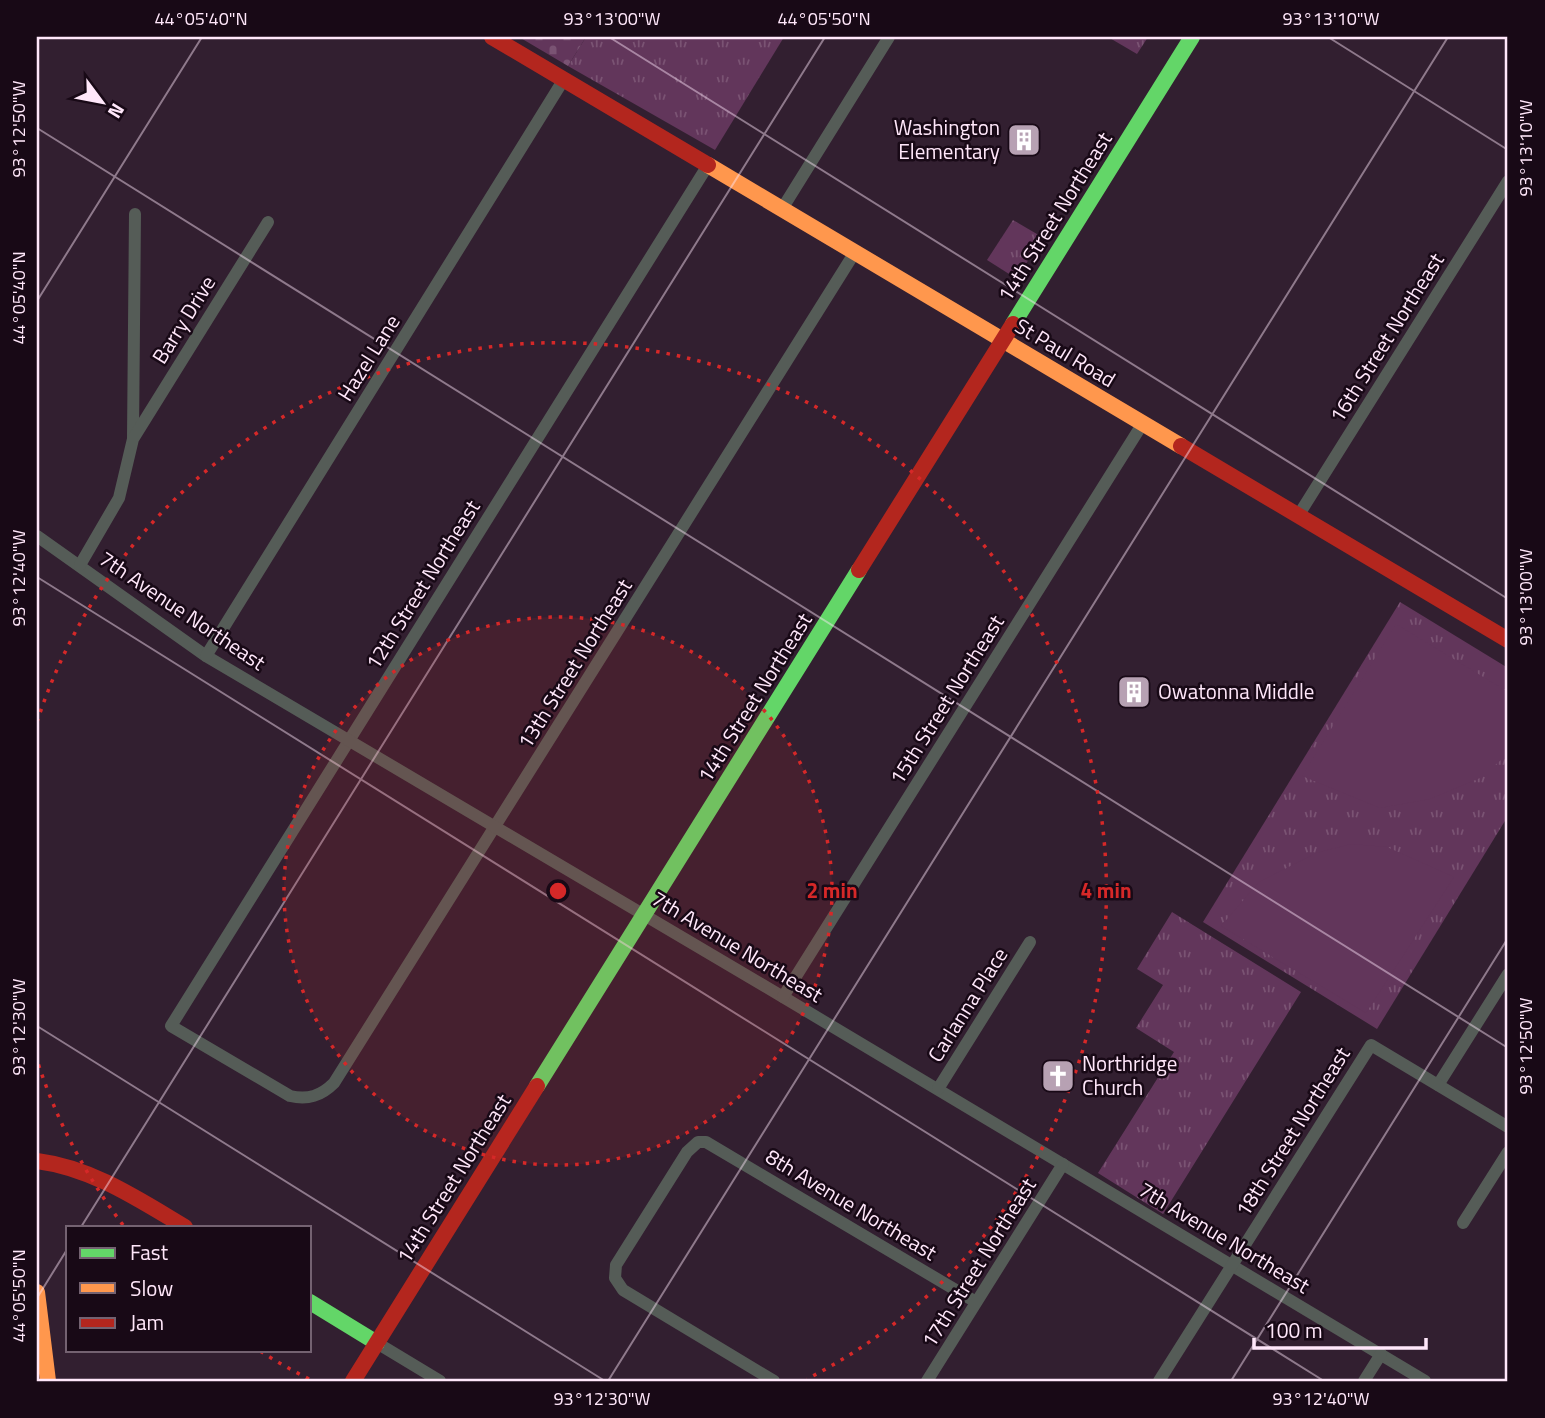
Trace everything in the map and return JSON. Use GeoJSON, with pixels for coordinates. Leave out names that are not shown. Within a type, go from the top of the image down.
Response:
{"type":"FeatureCollection","features":[{"type":"Feature","properties":{"kind":"street","name":"St Paul Road"},"geometry":{"type":"LineString","coordinates":[[492,37],[1508,640]]}},
{"type":"Feature","properties":{"kind":"street"},"geometry":{"type":"LineString","coordinates":[[782,209],[889,37]]}},
{"type":"Feature","properties":{"kind":"street","name":"14th Street Northeast"},"geometry":{"type":"LineString","coordinates":[[352,1381],[1192,37]]}},
{"type":"Feature","properties":{"kind":"street","name":"Hazel Lane"},"geometry":{"type":"LineString","coordinates":[[206,656],[564,79]]}},
{"type":"Feature","properties":{"kind":"street","name":"12th Street Northeast"},"geometry":{"type":"LineString","coordinates":[[323,1093],[308,1098],[290,1096],[171,1026],[708,165]]}},
{"type":"Feature","properties":{"kind":"street","name":"16th Street Northeast"},"geometry":{"type":"LineString","coordinates":[[1298,516],[1508,181]]}},
{"type":"Feature","properties":{"kind":"street","name":"Barry Drive"},"geometry":{"type":"LineString","coordinates":[[80,565],[118,498],[133,439],[135,214]]}},
{"type":"Feature","properties":{"kind":"street","name":"Barry Drive"},"geometry":{"type":"LineString","coordinates":[[133,439],[268,222]]}},
{"type":"Feature","properties":{"kind":"street","name":"13th Street Northeast"},"geometry":{"type":"LineString","coordinates":[[323,1093],[334,1083],[855,252]]}},
{"type":"Feature","properties":{"kind":"street","name":"15th Street Northeast"},"geometry":{"type":"LineString","coordinates":[[783,997],[1143,424]]}},
{"type":"Feature","properties":{"kind":"street","name":"7th Avenue Northeast"},"geometry":{"type":"LineString","coordinates":[[37,536],[206,656],[645,914],[1425,1381]]}},
{"type":"Feature","properties":{"kind":"street","name":"Carlanna Place"},"geometry":{"type":"LineString","coordinates":[[938,1089],[1030,942]]}},
{"type":"Feature","properties":{"kind":"street"},"geometry":{"type":"LineString","coordinates":[[1508,974],[1438,1085],[1508,1127]]}},
{"type":"Feature","properties":{"kind":"street","name":"18th Street Northeast"},"geometry":{"type":"LineString","coordinates":[[1159,1381],[1371,1045],[1438,1085]]}},
{"type":"Feature","properties":{"kind":"street","name":"8th Avenue Northeast"},"geometry":{"type":"LineString","coordinates":[[774,1381],[623,1290],[615,1278],[616,1265],[687,1152],[698,1142],[706,1142],[976,1302]]}},
{"type":"Feature","properties":{"kind":"street"},"geometry":{"type":"LineString","coordinates":[[1464,1223],[1508,1152]]}},
{"type":"Feature","properties":{"kind":"street"},"geometry":{"type":"LineString","coordinates":[[37,1161],[74,1168],[124,1192],[183,1226]]}},
{"type":"Feature","properties":{"kind":"street","name":"17th Street Northeast"},"geometry":{"type":"LineString","coordinates":[[927,1381],[1063,1164]]}},
{"type":"Feature","properties":{"kind":"street"},"geometry":{"type":"LineString","coordinates":[[37,1293],[48,1381]]}},
{"type":"Feature","properties":{"kind":"street"},"geometry":{"type":"LineString","coordinates":[[312,1304],[440,1381]]}},
{"type":"Feature","properties":{"kind":"street"},"geometry":{"type":"LineString","coordinates":[[1364,1381],[1381,1354]]}},
{"type":"Feature","properties":{"kind":"green space"},"geometry":{"type":"Polygon","coordinates":[[[519,37],[586,37],[568,66],[519,37]]]}},
{"type":"Feature","properties":{"kind":"green space"},"geometry":{"type":"Polygon","coordinates":[[[586,37],[784,37],[715,150],[568,66],[586,37]]]}},
{"type":"Feature","properties":{"kind":"green space"},"geometry":{"type":"Polygon","coordinates":[[[1108,37],[1148,37],[1137,54],[1108,37]]]}},
{"type":"Feature","properties":{"kind":"green space"},"geometry":{"type":"Polygon","coordinates":[[[1013,220],[1042,237],[1017,279],[987,260],[1013,220]]]}},
{"type":"Feature","properties":{"kind":"green space"},"geometry":{"type":"Polygon","coordinates":[[[1400,602],[1508,668],[1508,816],[1377,1029],[1203,922],[1400,602]]]}},
{"type":"Feature","properties":{"kind":"green space"},"geometry":{"type":"Polygon","coordinates":[[[1396,624],[1508,692],[1508,754],[1480,778],[1430,799],[1380,808],[1302,776],[1396,624]]]}},
{"type":"Feature","properties":{"kind":"green space"},"geometry":{"type":"Polygon","coordinates":[[[1351,844],[1387,847],[1454,877],[1366,1013],[1221,926],[1259,882],[1316,853],[1351,844]]]}},
{"type":"Feature","properties":{"kind":"green space"},"geometry":{"type":"Polygon","coordinates":[[[1172,912],[1301,992],[1163,1214],[1098,1173],[1174,1052],[1136,1028],[1163,985],[1137,969],[1172,912]]]}},
{"type":"Feature","properties":{"kind":"traffic: fast"},"geometry":{"type":"LineString","coordinates":[[1013,324],[1192,37]]}},
{"type":"Feature","properties":{"kind":"traffic: fast"},"geometry":{"type":"LineString","coordinates":[[537,1086],[859,570]]}},
{"type":"Feature","properties":{"kind":"traffic: fast"},"geometry":{"type":"LineString","coordinates":[[312,1303],[377,1343]]}},
{"type":"Feature","properties":{"kind":"traffic: slow"},"geometry":{"type":"LineString","coordinates":[[708,165],[1181,446]]}},
{"type":"Feature","properties":{"kind":"traffic: slow"},"geometry":{"type":"LineString","coordinates":[[37,1292],[48,1381]]}},
{"type":"Feature","properties":{"kind":"traffic: jam"},"geometry":{"type":"LineString","coordinates":[[492,37],[708,165]]}},
{"type":"Feature","properties":{"kind":"traffic: jam"},"geometry":{"type":"LineString","coordinates":[[859,570],[1013,324]]}},
{"type":"Feature","properties":{"kind":"traffic: jam"},"geometry":{"type":"LineString","coordinates":[[1181,446],[1508,640]]}},
{"type":"Feature","properties":{"kind":"traffic: jam"},"geometry":{"type":"LineString","coordinates":[[353,1381],[537,1086]]}},
{"type":"Feature","properties":{"kind":"traffic: jam"},"geometry":{"type":"LineString","coordinates":[[37,1161],[77,1170],[96,1178],[183,1226]]}},
{"type":"Feature","properties":{"kind":"place","name":"Washington Elementary"},"geometry":{"type":"Point","coordinates":[1024,140]}},
{"type":"Feature","properties":{"kind":"place","name":"Owatonna Middle"},"geometry":{"type":"Point","coordinates":[1134,692]}},
{"type":"Feature","properties":{"kind":"place","name":"Northridge Church"},"geometry":{"type":"Point","coordinates":[1058,1076]}}]}
